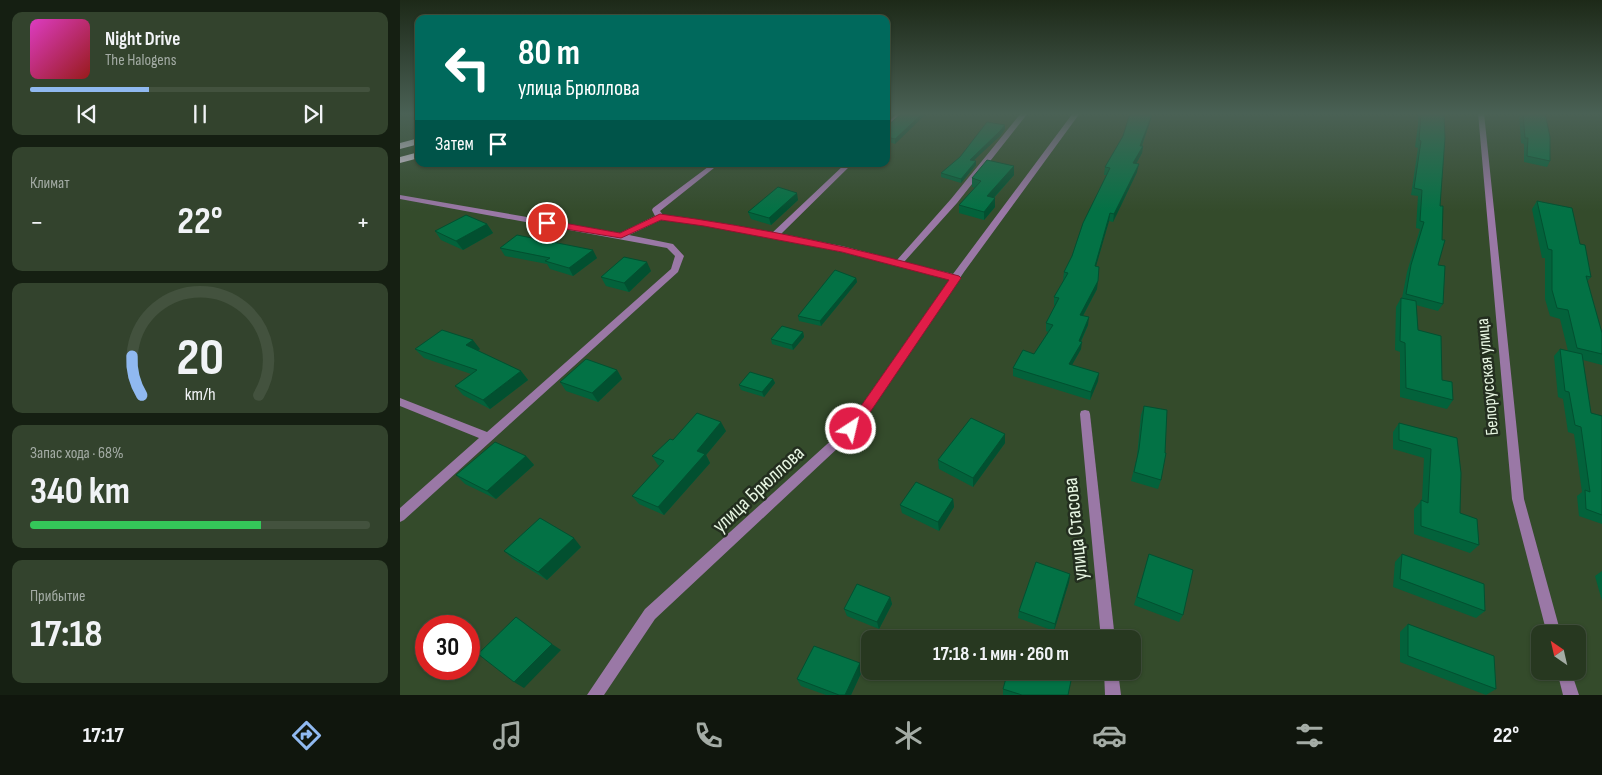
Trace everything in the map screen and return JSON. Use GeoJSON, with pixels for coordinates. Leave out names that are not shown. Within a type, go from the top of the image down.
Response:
{"type":"FeatureCollection","features":[{"type":"Feature","properties":{"kind":"highway"},"geometry":{"type":"LineString","coordinates":[[400,160],[415,156]]}},
{"type":"Feature","properties":{"kind":"street"},"geometry":{"type":"LineString","coordinates":[[898,264],[954,201],[999,145]]}},
{"type":"Feature","properties":{"kind":"street","name":"улица Брюллова"},"geometry":{"type":"LineString","coordinates":[[595,695],[650,614],[851,429],[956,278],[1053,145]]}},
{"type":"Feature","properties":{"kind":"street","name":"Белорусская улица"},"geometry":{"type":"LineString","coordinates":[[1484,145],[1518,499],[1552,625]]}},
{"type":"Feature","properties":{"kind":"street"},"geometry":{"type":"LineString","coordinates":[[660,217],[656,210],[712,167]]}},
{"type":"Feature","properties":{"kind":"street"},"geometry":{"type":"LineString","coordinates":[[774,236],[846,167]]}},
{"type":"Feature","properties":{"kind":"street"},"geometry":{"type":"LineString","coordinates":[[400,197],[670,246],[680,256],[675,270],[400,516]]}},
{"type":"Feature","properties":{"kind":"street"},"geometry":{"type":"LineString","coordinates":[[621,236],[660,217],[704,223],[842,249],[956,278]]}},
{"type":"Feature","properties":{"kind":"street"},"geometry":{"type":"LineString","coordinates":[[400,402],[488,438]]}},
{"type":"Feature","properties":{"kind":"street","name":"улица Стасова"},"geometry":{"type":"LineString","coordinates":[[1085,414],[1107,630]]}},
{"type":"Feature","properties":{"kind":"street"},"geometry":{"type":"LineString","coordinates":[[1112,680],[1113,695]]}},
{"type":"Feature","properties":{"kind":"street"},"geometry":{"type":"LineString","coordinates":[[1567,680],[1571,695]]}},
{"type":"Feature","properties":{"kind":"building"},"geometry":{"type":"Polygon","coordinates":[[[969,145],[985,145],[970,160],[976,161],[961,179],[941,173],[960,157],[969,145]]]}},
{"type":"Feature","properties":{"kind":"building"},"geometry":{"type":"Polygon","coordinates":[[[1118,145],[1143,146],[1133,163],[1139,164],[1114,214],[1110,213],[1095,266],[1099,267],[1098,281],[1080,315],[1089,317],[1079,341],[1082,342],[1069,364],[1099,373],[1091,392],[1013,368],[1023,350],[1034,354],[1053,325],[1046,323],[1059,298],[1054,297],[1068,273],[1064,272],[1072,256],[1083,223],[1110,168],[1105,167],[1118,145]]]}},
{"type":"Feature","properties":{"kind":"building"},"geometry":{"type":"Polygon","coordinates":[[[1420,145],[1444,145],[1440,206],[1443,206],[1442,240],[1445,240],[1438,265],[1445,266],[1443,304],[1406,294],[1411,265],[1424,222],[1420,221],[1422,190],[1414,188],[1420,145]]]}},
{"type":"Feature","properties":{"kind":"building"},"geometry":{"type":"Polygon","coordinates":[[[1528,145],[1550,145],[1550,161],[1527,156],[1528,145]]]}},
{"type":"Feature","properties":{"kind":"building"},"geometry":{"type":"Polygon","coordinates":[[[987,160],[1014,166],[987,196],[995,198],[984,212],[959,205],[981,181],[972,178],[987,160]]]}},
{"type":"Feature","properties":{"kind":"building"},"geometry":{"type":"Polygon","coordinates":[[[778,187],[797,193],[769,218],[748,212],[778,187]]]}},
{"type":"Feature","properties":{"kind":"building"},"geometry":{"type":"Polygon","coordinates":[[[1537,201],[1572,208],[1580,244],[1585,245],[1591,277],[1586,276],[1602,333],[1602,354],[1577,348],[1568,310],[1557,308],[1552,290],[1552,250],[1548,249],[1537,201]]]}},
{"type":"Feature","properties":{"kind":"building"},"geometry":{"type":"Polygon","coordinates":[[[466,215],[487,224],[456,241],[435,231],[466,215]]]}},
{"type":"Feature","properties":{"kind":"building"},"geometry":{"type":"Polygon","coordinates":[[[517,235],[593,250],[569,268],[545,261],[550,258],[500,248],[517,235]]]}},
{"type":"Feature","properties":{"kind":"building"},"geometry":{"type":"Polygon","coordinates":[[[624,257],[647,262],[624,283],[601,277],[624,257]]]}},
{"type":"Feature","properties":{"kind":"building"},"geometry":{"type":"Polygon","coordinates":[[[835,270],[856,278],[820,321],[798,316],[835,270]]]}},
{"type":"Feature","properties":{"kind":"building"},"geometry":{"type":"Polygon","coordinates":[[[1401,298],[1416,301],[1418,330],[1441,336],[1442,380],[1452,382],[1453,400],[1406,388],[1405,343],[1400,341],[1401,298]]]}},
{"type":"Feature","properties":{"kind":"building"},"geometry":{"type":"Polygon","coordinates":[[[782,326],[803,332],[792,345],[771,339],[782,326]]]}},
{"type":"Feature","properties":{"kind":"building"},"geometry":{"type":"Polygon","coordinates":[[[442,330],[473,340],[466,345],[521,371],[483,400],[455,386],[477,370],[415,349],[442,330]]]}},
{"type":"Feature","properties":{"kind":"building"},"geometry":{"type":"Polygon","coordinates":[[[1560,349],[1582,354],[1591,413],[1602,416],[1602,515],[1586,509],[1585,490],[1590,492],[1581,427],[1575,425],[1569,392],[1565,391],[1560,349]]]}},
{"type":"Feature","properties":{"kind":"building"},"geometry":{"type":"Polygon","coordinates":[[[586,359],[617,370],[592,393],[560,382],[586,359]]]}},
{"type":"Feature","properties":{"kind":"building"},"geometry":{"type":"Polygon","coordinates":[[[750,372],[773,379],[762,392],[739,385],[750,372]]]}},
{"type":"Feature","properties":{"kind":"building"},"geometry":{"type":"Polygon","coordinates":[[[1144,406],[1167,410],[1166,453],[1161,480],[1134,472],[1144,406]]]}},
{"type":"Feature","properties":{"kind":"building"},"geometry":{"type":"Polygon","coordinates":[[[697,413],[721,422],[697,451],[705,454],[658,507],[632,496],[664,461],[652,456],[670,439],[673,440],[697,413]]]}},
{"type":"Feature","properties":{"kind":"building"},"geometry":{"type":"Polygon","coordinates":[[[971,418],[1005,434],[973,478],[938,460],[971,418]]]}},
{"type":"Feature","properties":{"kind":"building"},"geometry":{"type":"Polygon","coordinates":[[[1399,423],[1457,438],[1461,473],[1460,513],[1477,519],[1479,545],[1421,526],[1421,500],[1428,503],[1431,449],[1399,440],[1399,423]]]}},
{"type":"Feature","properties":{"kind":"building"},"geometry":{"type":"Polygon","coordinates":[[[495,442],[526,456],[487,491],[456,475],[495,442]]]}},
{"type":"Feature","properties":{"kind":"building"},"geometry":{"type":"Polygon","coordinates":[[[916,482],[953,499],[938,522],[900,505],[916,482]]]}},
{"type":"Feature","properties":{"kind":"building"},"geometry":{"type":"Polygon","coordinates":[[[540,518],[574,538],[538,572],[504,551],[540,518]]]}},
{"type":"Feature","properties":{"kind":"building"},"geometry":{"type":"Polygon","coordinates":[[[1149,554],[1193,570],[1183,615],[1137,597],[1149,554]]]}},
{"type":"Feature","properties":{"kind":"building"},"geometry":{"type":"Polygon","coordinates":[[[1402,554],[1484,584],[1485,611],[1400,579],[1402,554]]]}},
{"type":"Feature","properties":{"kind":"building"},"geometry":{"type":"Polygon","coordinates":[[[1036,562],[1070,574],[1055,624],[1019,611],[1036,562]]]}},
{"type":"Feature","properties":{"kind":"building"},"geometry":{"type":"Polygon","coordinates":[[[857,584],[890,597],[877,622],[844,609],[857,584]]]}},
{"type":"Feature","properties":{"kind":"building"},"geometry":{"type":"Polygon","coordinates":[[[516,617],[552,644],[514,682],[480,656],[480,652],[516,617]]]}},
{"type":"Feature","properties":{"kind":"building"},"geometry":{"type":"Polygon","coordinates":[[[1408,624],[1494,656],[1496,689],[1408,656],[1408,624]]]}},
{"type":"Feature","properties":{"kind":"building"},"geometry":{"type":"Polygon","coordinates":[[[814,646],[860,663],[845,695],[839,695],[797,679],[814,646]]]}},
{"type":"Feature","properties":{"kind":"building"},"geometry":{"type":"Polygon","coordinates":[[[1006,680],[1071,680],[1068,695],[1022,695],[1003,689],[1006,680]]]}},
{"type":"Feature","properties":{"kind":"route"},"geometry":{"type":"LineString","coordinates":[[547,223],[621,236],[660,217],[704,223],[842,249],[956,278],[851,429]]}}]}
